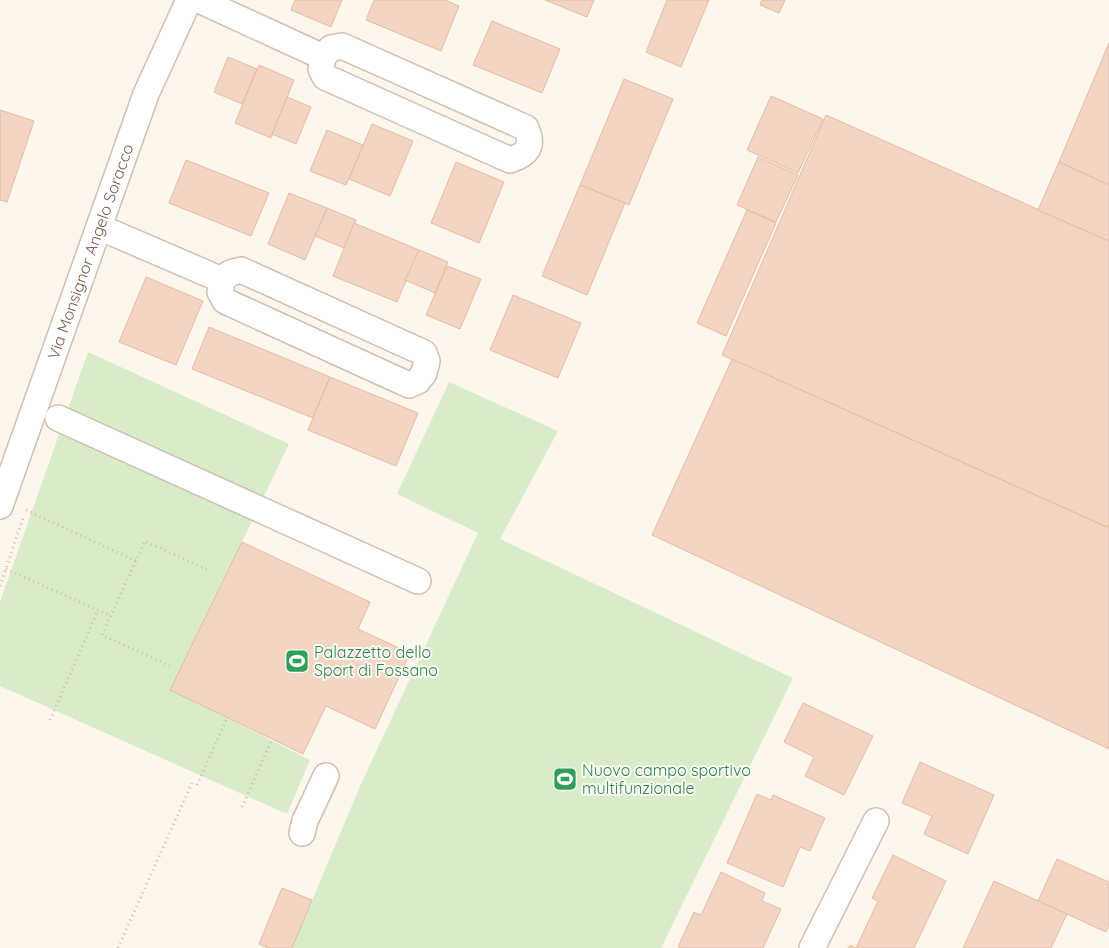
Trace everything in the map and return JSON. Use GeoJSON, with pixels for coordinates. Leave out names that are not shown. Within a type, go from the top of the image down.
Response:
{"type":"FeatureCollection","features":[{"type":"Feature","properties":{"kind":"street","name":"Via Monsignor Angelo Soracco"},"geometry":{"type":"LineString","coordinates":[[0,506],[146,94],[189,0]]}},
{"type":"Feature","properties":{"kind":"street"},"geometry":{"type":"LineString","coordinates":[[199,0],[323,56]]}},
{"type":"Feature","properties":{"kind":"street"},"geometry":{"type":"LineString","coordinates":[[342,46],[526,128],[530,137],[528,149],[521,156],[510,160],[334,81],[326,77],[321,69],[323,56],[331,48],[342,46]]}},
{"type":"Feature","properties":{"kind":"street"},"geometry":{"type":"LineString","coordinates":[[99,227],[222,280]]}},
{"type":"Feature","properties":{"kind":"street"},"geometry":{"type":"LineString","coordinates":[[240,270],[424,353],[427,361],[424,373],[418,382],[410,385],[225,301],[220,292],[222,280],[240,270]]}},
{"type":"Feature","properties":{"kind":"street"},"geometry":{"type":"LineString","coordinates":[[58,418],[418,581]]}},
{"type":"Feature","properties":{"kind":"street"},"geometry":{"type":"LineString","coordinates":[[302,833],[305,822],[326,776]]}},
{"type":"Feature","properties":{"kind":"street"},"geometry":{"type":"LineString","coordinates":[[812,948],[876,821]]}},
{"type":"Feature","properties":{"kind":"path"},"geometry":{"type":"LineString","coordinates":[[26,510],[136,561]]}},
{"type":"Feature","properties":{"kind":"path"},"geometry":{"type":"LineString","coordinates":[[170,666],[102,635],[145,541],[210,572]]}},
{"type":"Feature","properties":{"kind":"path"},"geometry":{"type":"LineString","coordinates":[[6,569],[111,616]]}},
{"type":"Feature","properties":{"kind":"path"},"geometry":{"type":"LineString","coordinates":[[50,720],[98,610]]}},
{"type":"Feature","properties":{"kind":"path"},"geometry":{"type":"LineString","coordinates":[[197,785],[227,718]]}},
{"type":"Feature","properties":{"kind":"path"},"geometry":{"type":"LineString","coordinates":[[242,806],[272,739]]}},
{"type":"Feature","properties":{"kind":"path"},"geometry":{"type":"LineString","coordinates":[[118,948],[192,783]]}},
{"type":"Feature","properties":{"kind":"green space"},"geometry":{"type":"Polygon","coordinates":[[[88,352],[289,444],[171,690],[310,760],[287,814],[0,686],[0,602],[88,352]]]}},
{"type":"Feature","properties":{"kind":"green space","name":"Nuovo campo sportivo multifunzionale"},"geometry":{"type":"Polygon","coordinates":[[[449,382],[558,431],[500,539],[793,678],[661,948],[292,948],[361,784],[478,533],[397,494],[449,382]]]}},
{"type":"Feature","properties":{"kind":"building"},"geometry":{"type":"Polygon","coordinates":[[[295,0],[342,0],[331,27],[291,10],[295,0]]]}},
{"type":"Feature","properties":{"kind":"building"},"geometry":{"type":"Polygon","coordinates":[[[374,0],[445,0],[459,6],[441,51],[366,20],[374,0]]]}},
{"type":"Feature","properties":{"kind":"building"},"geometry":{"type":"Polygon","coordinates":[[[545,0],[594,0],[587,17],[545,0]]]}},
{"type":"Feature","properties":{"kind":"building"},"geometry":{"type":"Polygon","coordinates":[[[667,0],[709,0],[681,67],[646,52],[667,0]]]}},
{"type":"Feature","properties":{"kind":"building"},"geometry":{"type":"Polygon","coordinates":[[[762,0],[785,0],[779,13],[760,5],[762,0]]]}},
{"type":"Feature","properties":{"kind":"building"},"geometry":{"type":"Polygon","coordinates":[[[492,21],[560,49],[542,93],[473,65],[492,21]]]}},
{"type":"Feature","properties":{"kind":"building"},"geometry":{"type":"Polygon","coordinates":[[[1109,43],[1109,185],[1059,162],[1109,43]]]}},
{"type":"Feature","properties":{"kind":"building"},"geometry":{"type":"Polygon","coordinates":[[[228,57],[257,69],[242,104],[214,92],[228,57]]]}},
{"type":"Feature","properties":{"kind":"building"},"geometry":{"type":"Polygon","coordinates":[[[259,65],[294,80],[271,138],[235,123],[259,65]]]}},
{"type":"Feature","properties":{"kind":"building"},"geometry":{"type":"Polygon","coordinates":[[[624,79],[673,99],[629,205],[580,185],[624,79]]]}},
{"type":"Feature","properties":{"kind":"building"},"geometry":{"type":"Polygon","coordinates":[[[771,96],[823,119],[798,173],[747,150],[771,96]]]}},
{"type":"Feature","properties":{"kind":"building"},"geometry":{"type":"Polygon","coordinates":[[[287,97],[311,107],[296,144],[272,134],[287,97]]]}},
{"type":"Feature","properties":{"kind":"building"},"geometry":{"type":"Polygon","coordinates":[[[0,110],[34,121],[7,202],[0,200],[0,110]]]}},
{"type":"Feature","properties":{"kind":"building"},"geometry":{"type":"Polygon","coordinates":[[[826,115],[1109,241],[1109,528],[722,355],[826,115]]]}},
{"type":"Feature","properties":{"kind":"building"},"geometry":{"type":"Polygon","coordinates":[[[372,124],[413,141],[390,196],[349,179],[372,124]]]}},
{"type":"Feature","properties":{"kind":"building"},"geometry":{"type":"Polygon","coordinates":[[[327,130],[363,145],[346,185],[310,171],[327,130]]]}},
{"type":"Feature","properties":{"kind":"building"},"geometry":{"type":"Polygon","coordinates":[[[758,157],[798,175],[776,222],[737,205],[758,157]]]}},
{"type":"Feature","properties":{"kind":"building"},"geometry":{"type":"Polygon","coordinates":[[[186,160],[269,193],[251,236],[169,203],[186,160]]]}},
{"type":"Feature","properties":{"kind":"building"},"geometry":{"type":"Polygon","coordinates":[[[456,162],[504,182],[479,243],[431,223],[456,162]]]}},
{"type":"Feature","properties":{"kind":"building"},"geometry":{"type":"Polygon","coordinates":[[[1059,162],[1109,185],[1109,241],[1038,210],[1059,162]]]}},
{"type":"Feature","properties":{"kind":"building"},"geometry":{"type":"Polygon","coordinates":[[[580,185],[625,203],[587,295],[542,276],[580,185]]]}},
{"type":"Feature","properties":{"kind":"building"},"geometry":{"type":"Polygon","coordinates":[[[289,193],[327,208],[305,260],[268,244],[289,193]]]}},
{"type":"Feature","properties":{"kind":"building"},"geometry":{"type":"Polygon","coordinates":[[[327,208],[356,220],[344,248],[315,236],[327,208]]]}},
{"type":"Feature","properties":{"kind":"building"},"geometry":{"type":"Polygon","coordinates":[[[747,210],[776,223],[726,336],[697,323],[747,210]]]}},
{"type":"Feature","properties":{"kind":"building"},"geometry":{"type":"Polygon","coordinates":[[[354,223],[419,250],[397,302],[333,276],[354,223]]]}},
{"type":"Feature","properties":{"kind":"building"},"geometry":{"type":"Polygon","coordinates":[[[419,250],[448,262],[435,293],[405,280],[419,250]]]}},
{"type":"Feature","properties":{"kind":"building"},"geometry":{"type":"Polygon","coordinates":[[[447,266],[481,279],[460,329],[426,315],[447,266]]]}},
{"type":"Feature","properties":{"kind":"building"},"geometry":{"type":"Polygon","coordinates":[[[146,277],[203,301],[176,365],[119,342],[146,277]]]}},
{"type":"Feature","properties":{"kind":"building"},"geometry":{"type":"Polygon","coordinates":[[[513,295],[581,323],[558,378],[490,350],[513,295]]]}},
{"type":"Feature","properties":{"kind":"building"},"geometry":{"type":"Polygon","coordinates":[[[209,327],[330,377],[313,418],[192,369],[209,327]]]}},
{"type":"Feature","properties":{"kind":"building"},"geometry":{"type":"Polygon","coordinates":[[[732,359],[1109,528],[1109,749],[652,535],[732,359]]]}},
{"type":"Feature","properties":{"kind":"building"},"geometry":{"type":"Polygon","coordinates":[[[330,377],[418,413],[396,466],[308,430],[330,377]]]}},
{"type":"Feature","properties":{"kind":"building"},"geometry":{"type":"Polygon","coordinates":[[[242,542],[370,602],[358,629],[410,653],[375,729],[326,706],[303,754],[170,690],[242,542]]]}},
{"type":"Feature","properties":{"kind":"building"},"geometry":{"type":"Polygon","coordinates":[[[803,703],[873,736],[844,795],[805,776],[814,757],[784,742],[803,703]]]}},
{"type":"Feature","properties":{"kind":"building"},"geometry":{"type":"Polygon","coordinates":[[[920,762],[994,795],[968,854],[924,834],[932,816],[902,803],[920,762]]]}},
{"type":"Feature","properties":{"kind":"building"},"geometry":{"type":"Polygon","coordinates":[[[757,794],[771,800],[773,795],[825,818],[810,851],[800,847],[783,887],[727,863],[757,794]]]}},
{"type":"Feature","properties":{"kind":"building"},"geometry":{"type":"Polygon","coordinates":[[[893,855],[946,881],[914,948],[856,948],[878,901],[872,898],[893,855]]]}},
{"type":"Feature","properties":{"kind":"building"},"geometry":{"type":"Polygon","coordinates":[[[1057,859],[1109,882],[1109,925],[1106,932],[1038,901],[1057,859]]]}},
{"type":"Feature","properties":{"kind":"building"},"geometry":{"type":"Polygon","coordinates":[[[721,872],[765,893],[762,901],[781,909],[763,948],[678,947],[694,912],[701,915],[721,872]]]}},
{"type":"Feature","properties":{"kind":"building"},"geometry":{"type":"Polygon","coordinates":[[[994,881],[1067,914],[1051,948],[963,948],[994,881]]]}},
{"type":"Feature","properties":{"kind":"building"},"geometry":{"type":"Polygon","coordinates":[[[282,888],[312,900],[292,948],[268,948],[259,944],[282,888]]]}},
{"type":"Feature","properties":{"kind":"place","name":"Palazzetto dello Sport di Fossano"},"geometry":{"type":"Point","coordinates":[297,661]}},
{"type":"Feature","properties":{"kind":"place","name":"Nuovo campo sportivo multifunzionale"},"geometry":{"type":"Point","coordinates":[565,779]}}]}
